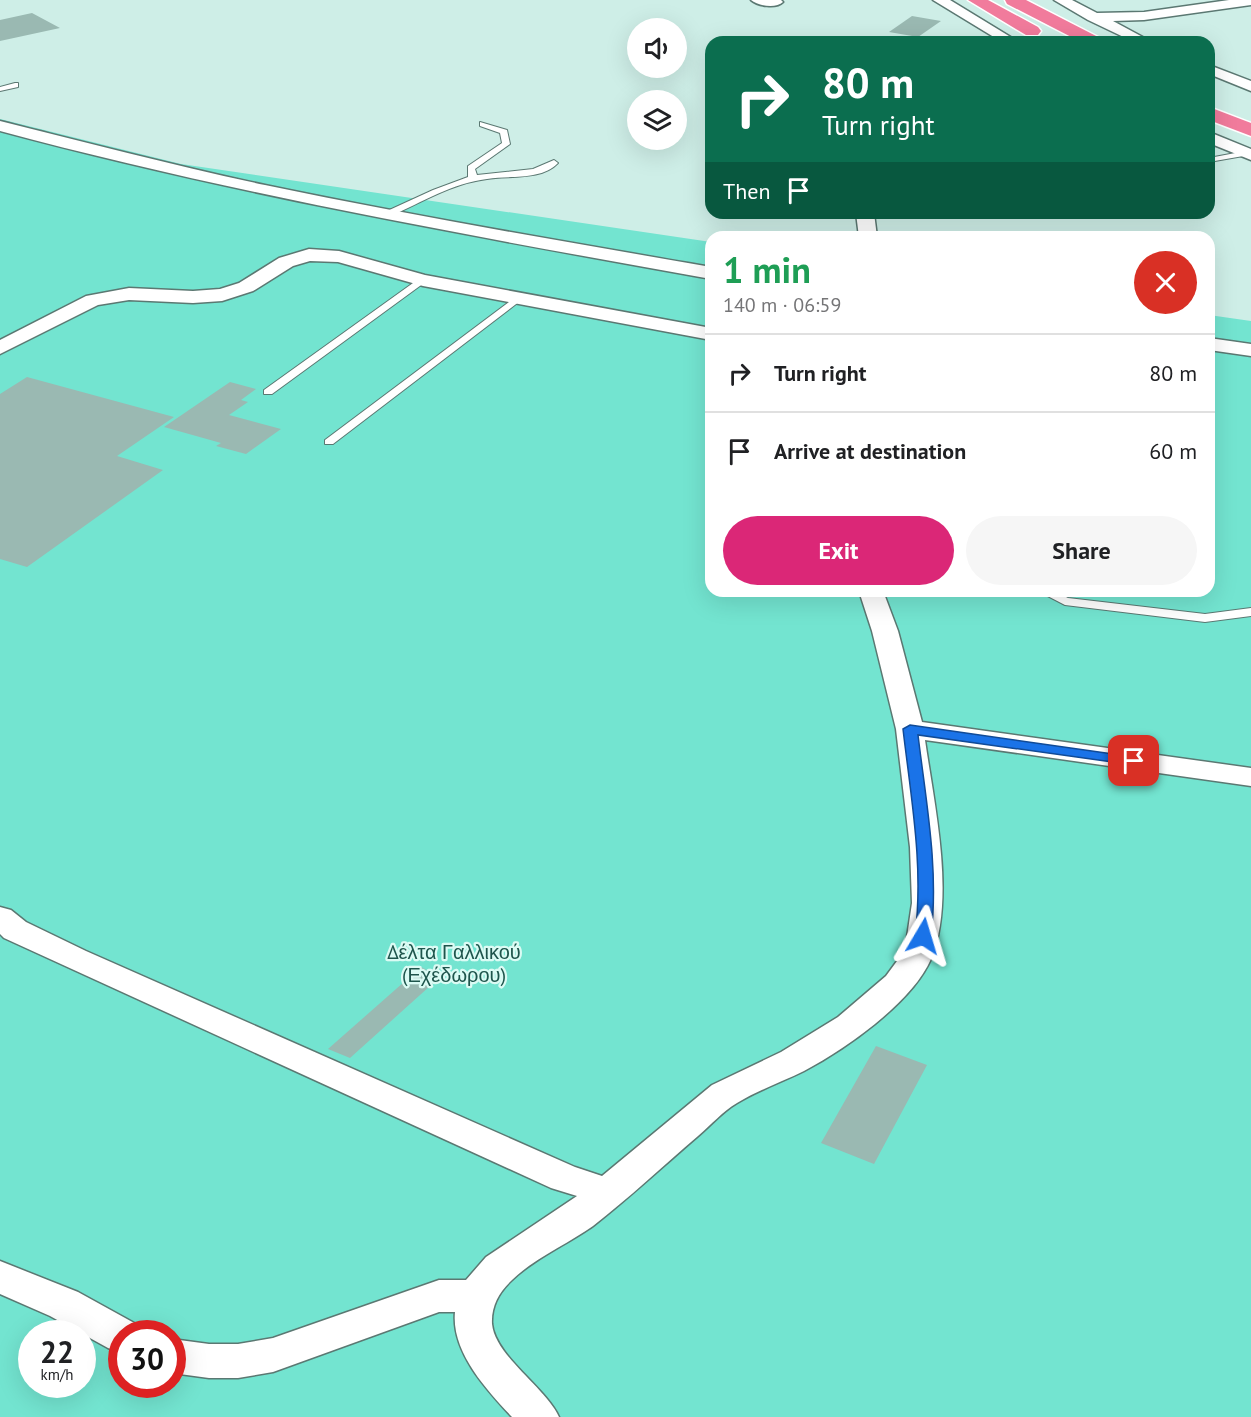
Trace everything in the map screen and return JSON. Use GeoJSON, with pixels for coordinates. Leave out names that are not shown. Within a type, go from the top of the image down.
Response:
{"type":"FeatureCollection","features":[{"type":"Feature","properties":{"kind":"highway"},"geometry":{"type":"LineString","coordinates":[[976,0],[1041,36]]}},
{"type":"Feature","properties":{"kind":"highway"},"geometry":{"type":"LineString","coordinates":[[1013,0],[1082,36]]}},
{"type":"Feature","properties":{"kind":"highway"},"geometry":{"type":"LineString","coordinates":[[1215,115],[1251,130]]}},
{"type":"Feature","properties":{"kind":"street"},"geometry":{"type":"LineString","coordinates":[[758,0],[776,2]]}},
{"type":"Feature","properties":{"kind":"street"},"geometry":{"type":"LineString","coordinates":[[940,0],[1002,36]]}},
{"type":"Feature","properties":{"kind":"street"},"geometry":{"type":"LineString","coordinates":[[1060,0],[1133,36]]}},
{"type":"Feature","properties":{"kind":"street"},"geometry":{"type":"LineString","coordinates":[[1093,17],[1144,16],[1243,1]]}},
{"type":"Feature","properties":{"kind":"street"},"geometry":{"type":"LineString","coordinates":[[1215,71],[1251,86]]}},
{"type":"Feature","properties":{"kind":"street"},"geometry":{"type":"LineString","coordinates":[[0,126],[158,165],[387,214],[705,272]]}},
{"type":"Feature","properties":{"kind":"street"},"geometry":{"type":"LineString","coordinates":[[1215,140],[1249,154]]}},
{"type":"Feature","properties":{"kind":"street"},"geometry":{"type":"LineString","coordinates":[[0,348],[93,300],[129,294],[193,297],[222,295],[246,287],[297,258],[309,255],[339,257],[423,280],[705,333]]}},
{"type":"Feature","properties":{"kind":"street"},"geometry":{"type":"LineString","coordinates":[[1215,345],[1251,350]]}},
{"type":"Feature","properties":{"kind":"street"},"geometry":{"type":"LineString","coordinates":[[539,1417],[507,1384],[483,1351],[473,1326],[476,1296],[500,1268],[580,1215],[724,1094],[793,1061],[850,1026],[897,984],[914,961],[923,936],[927,903],[925,847],[910,729],[885,631],[873,597]]}},
{"type":"Feature","properties":{"kind":"street"},"geometry":{"type":"LineString","coordinates":[[910,729],[1251,777]]}},
{"type":"Feature","properties":{"kind":"street"},"geometry":{"type":"LineString","coordinates":[[5,928],[553,1173],[608,1192]]}},
{"type":"Feature","properties":{"kind":"street"},"geometry":{"type":"LineString","coordinates":[[0,1277],[64,1304],[108,1328]]}},
{"type":"Feature","properties":{"kind":"street"},"geometry":{"type":"LineString","coordinates":[[186,1358],[229,1361],[273,1355],[439,1296],[476,1296]]}},
{"type":"Feature","properties":{"kind":"lane"},"geometry":{"type":"LineString","coordinates":[[0,89],[15,85]]}},
{"type":"Feature","properties":{"kind":"lane"},"geometry":{"type":"LineString","coordinates":[[473,179],[471,168],[506,144],[504,132],[483,124]]}},
{"type":"Feature","properties":{"kind":"lane"},"geometry":{"type":"LineString","coordinates":[[1215,159],[1249,154]]}},
{"type":"Feature","properties":{"kind":"lane"},"geometry":{"type":"LineString","coordinates":[[387,214],[459,183],[541,170],[551,167],[554,163]]}},
{"type":"Feature","properties":{"kind":"lane"},"geometry":{"type":"LineString","coordinates":[[268,392],[423,280]]}},
{"type":"Feature","properties":{"kind":"lane"},"geometry":{"type":"LineString","coordinates":[[329,442],[517,299]]}},
{"type":"Feature","properties":{"kind":"lane"},"geometry":{"type":"LineString","coordinates":[[1057,597],[1065,601],[1205,618],[1251,612]]}},
{"type":"Feature","properties":{"kind":"green space","name":"Δέλτα Γαλλικού (Εχέδωρου)"},"geometry":{"type":"Polygon","coordinates":[[[0,119],[181,164],[705,241],[705,597],[1215,597],[1215,316],[1251,321],[1251,1417],[0,1417],[0,119]]]}},
{"type":"Feature","properties":{"kind":"building"},"geometry":{"type":"Polygon","coordinates":[[[32,13],[60,28],[0,41],[0,20],[32,13]]]}},
{"type":"Feature","properties":{"kind":"building"},"geometry":{"type":"Polygon","coordinates":[[[912,16],[941,21],[919,36],[889,32],[912,16]]]}},
{"type":"Feature","properties":{"kind":"building"},"geometry":{"type":"Polygon","coordinates":[[[27,377],[174,417],[117,456],[163,470],[27,567],[0,559],[0,394],[27,377]]]}},
{"type":"Feature","properties":{"kind":"building"},"geometry":{"type":"Polygon","coordinates":[[[230,382],[256,389],[241,400],[248,402],[229,415],[281,429],[246,454],[216,446],[221,443],[164,427],[230,382]]]}},
{"type":"Feature","properties":{"kind":"building"},"geometry":{"type":"Polygon","coordinates":[[[421,967],[440,977],[350,1058],[328,1049],[421,967]]]}},
{"type":"Feature","properties":{"kind":"building"},"geometry":{"type":"Polygon","coordinates":[[[876,1046],[927,1065],[874,1164],[821,1143],[876,1046]]]}},
{"type":"Feature","properties":{"kind":"route"},"geometry":{"type":"LineString","coordinates":[[923,936],[927,903],[925,847],[910,729],[1134,761]]}}]}
